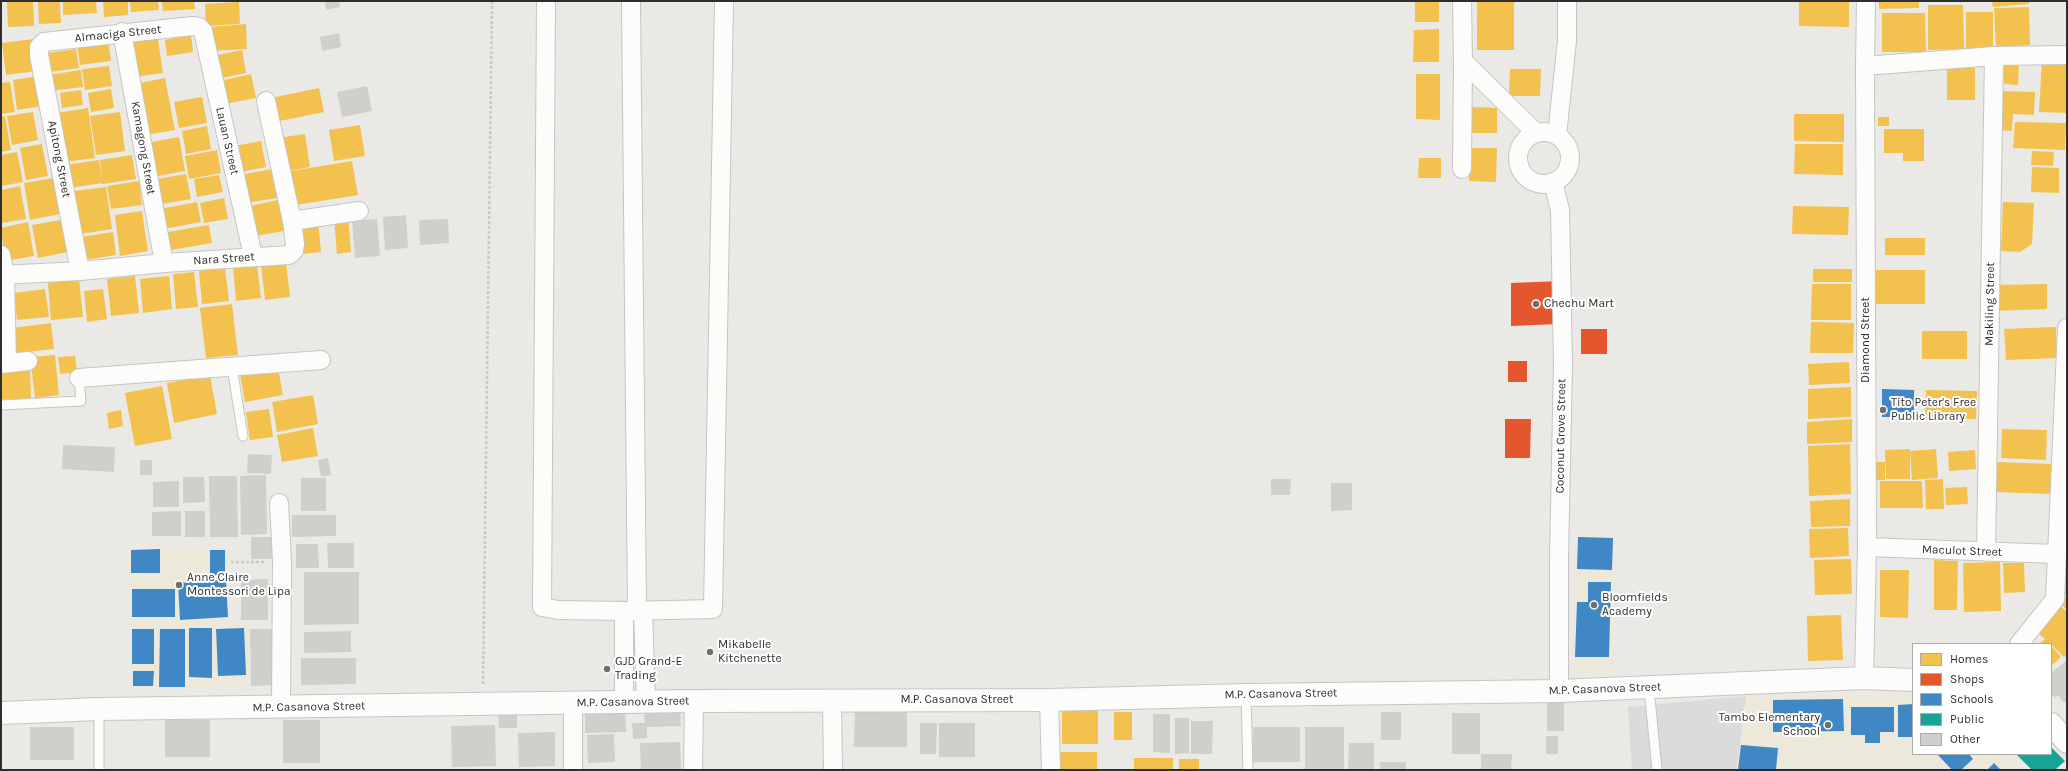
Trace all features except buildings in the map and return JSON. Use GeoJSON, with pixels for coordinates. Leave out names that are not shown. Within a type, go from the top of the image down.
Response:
{"type":"FeatureCollection","features":[{"type":"Feature","properties":{"kind":"street"},"geometry":{"type":"LineString","coordinates":[[546,1],[542,607],[558,610],[635,611],[713,609],[724,1]]}},
{"type":"Feature","properties":{"kind":"street"},"geometry":{"type":"LineString","coordinates":[[631,1],[635,611],[646,702]]}},
{"type":"Feature","properties":{"kind":"street"},"geometry":{"type":"LineString","coordinates":[[1462,1],[1462,169]]}},
{"type":"Feature","properties":{"kind":"street"},"geometry":{"type":"LineString","coordinates":[[1557,135],[1567,41],[1567,1]]}},
{"type":"Feature","properties":{"kind":"street","name":"Diamond Street"},"geometry":{"type":"LineString","coordinates":[[1864,678],[1867,547],[1866,1]]}},
{"type":"Feature","properties":{"kind":"street","name":"Almaciga Street"},"geometry":{"type":"LineString","coordinates":[[39,47],[44,42],[122,32],[199,27]]}},
{"type":"Feature","properties":{"kind":"street","name":"Lauan Street"},"geometry":{"type":"LineString","coordinates":[[199,27],[203,31],[253,256]]}},
{"type":"Feature","properties":{"kind":"street","name":"Kamagong Street"},"geometry":{"type":"LineString","coordinates":[[122,32],[164,263]]}},
{"type":"Feature","properties":{"kind":"street","name":"Apitong Street"},"geometry":{"type":"LineString","coordinates":[[39,47],[80,272]]}},
{"type":"Feature","properties":{"kind":"street"},"geometry":{"type":"LineString","coordinates":[[1865,66],[1994,56],[2067,55]]}},
{"type":"Feature","properties":{"kind":"street","name":"Makiling Street"},"geometry":{"type":"LineString","coordinates":[[1986,552],[1994,56]]}},
{"type":"Feature","properties":{"kind":"street"},"geometry":{"type":"LineString","coordinates":[[1463,61],[1536,133]]}},
{"type":"Feature","properties":{"kind":"street","name":"Nara Street"},"geometry":{"type":"LineString","coordinates":[[3,275],[80,272],[164,263],[253,256],[289,255],[294,251],[292,221],[266,101]]}},
{"type":"Feature","properties":{"kind":"street"},"geometry":{"type":"LineString","coordinates":[[1551,132],[1557,135],[1569,150],[1570,160],[1567,169],[1562,177],[1553,182],[1542,184],[1530,180],[1522,172],[1518,161],[1519,149],[1526,139],[1536,133],[1551,132]]}},
{"type":"Feature","properties":{"kind":"street","name":"Coconut Grove Street"},"geometry":{"type":"LineString","coordinates":[[1553,182],[1560,210],[1563,365],[1559,557],[1559,692]]}},
{"type":"Feature","properties":{"kind":"street"},"geometry":{"type":"LineString","coordinates":[[292,221],[359,211]]}},
{"type":"Feature","properties":{"kind":"street"},"geometry":{"type":"LineString","coordinates":[[1,255],[3,275],[4,364],[28,361]]}},
{"type":"Feature","properties":{"kind":"street"},"geometry":{"type":"LineString","coordinates":[[2020,643],[2055,599],[2067,328]]}},
{"type":"Feature","properties":{"kind":"street"},"geometry":{"type":"LineString","coordinates":[[79,378],[321,360]]}},
{"type":"Feature","properties":{"kind":"street"},"geometry":{"type":"LineString","coordinates":[[279,503],[282,562],[281,708]]}},
{"type":"Feature","properties":{"kind":"street","name":"Maculot Street"},"geometry":{"type":"LineString","coordinates":[[1867,547],[2056,554]]}},
{"type":"Feature","properties":{"kind":"street"},"geometry":{"type":"LineString","coordinates":[[624,702],[635,611]]}},
{"type":"Feature","properties":{"kind":"street","name":"M.P. Casanova Street"},"geometry":{"type":"LineString","coordinates":[[1,713],[99,709],[281,708],[694,701],[1049,700],[1246,695],[1559,692],[1864,678],[1912,680]]}},
{"type":"Feature","properties":{"kind":"street"},"geometry":{"type":"LineString","coordinates":[[1049,700],[1050,770]]}},
{"type":"Feature","properties":{"kind":"street"},"geometry":{"type":"LineString","coordinates":[[693,770],[694,701]]}},
{"type":"Feature","properties":{"kind":"street"},"geometry":{"type":"LineString","coordinates":[[832,701],[833,770]]}},
{"type":"Feature","properties":{"kind":"street"},"geometry":{"type":"LineString","coordinates":[[573,703],[573,770]]}},
{"type":"Feature","properties":{"kind":"street"},"geometry":{"type":"LineString","coordinates":[[2052,725],[2067,742]]}},
{"type":"Feature","properties":{"kind":"lane"},"geometry":{"type":"LineString","coordinates":[[232,367],[243,436]]}},
{"type":"Feature","properties":{"kind":"lane"},"geometry":{"type":"LineString","coordinates":[[1,405],[81,401],[79,378]]}},
{"type":"Feature","properties":{"kind":"lane"},"geometry":{"type":"LineString","coordinates":[[1649,688],[1657,770]]}},
{"type":"Feature","properties":{"kind":"lane"},"geometry":{"type":"LineString","coordinates":[[1246,695],[1248,770]]}},
{"type":"Feature","properties":{"kind":"lane"},"geometry":{"type":"LineString","coordinates":[[99,709],[99,770]]}},
{"type":"Feature","properties":{"kind":"path"},"geometry":{"type":"LineString","coordinates":[[483,705],[492,1]]}},
{"type":"Feature","properties":{"kind":"path"},"geometry":{"type":"LineString","coordinates":[[231,562],[282,562]]}},
{"type":"Feature","properties":{"kind":"shaded area","name":"Bloomfields Academy"},"geometry":{"type":"Polygon","coordinates":[[[1577,534],[1614,535],[1613,674],[1573,674],[1577,534]]]}},
{"type":"Feature","properties":{"kind":"shaded area","name":"Anne Claire Montessori de Lipa"},"geometry":{"type":"Polygon","coordinates":[[[227,547],[228,623],[249,622],[250,687],[131,689],[129,549],[227,547]]]}},
{"type":"Feature","properties":{"kind":"shaded area","name":"Tambo Elementary School"},"geometry":{"type":"Polygon","coordinates":[[[1912,694],[1912,755],[2010,755],[2023,770],[1737,770],[1746,696],[1912,694]]]}},
{"type":"Feature","properties":{"kind":"shaded area"},"geometry":{"type":"Polygon","coordinates":[[[1746,696],[1737,770],[1632,770],[1628,707],[1746,696]]]}},
{"type":"Feature","properties":{"kind":"place","name":"Chechu Mart"},"geometry":{"type":"Point","coordinates":[1536,304]}},
{"type":"Feature","properties":{"kind":"place","name":"Tito Peter's Free Public Library"},"geometry":{"type":"Point","coordinates":[1883,410]}},
{"type":"Feature","properties":{"kind":"place","name":"Anne Claire Montessori de Lipa"},"geometry":{"type":"Point","coordinates":[179,585]}},
{"type":"Feature","properties":{"kind":"place","name":"Bloomfields Academy"},"geometry":{"type":"Point","coordinates":[1594,605]}},
{"type":"Feature","properties":{"kind":"place","name":"Mikabelle Kitchenette"},"geometry":{"type":"Point","coordinates":[710,652]}},
{"type":"Feature","properties":{"kind":"place","name":"GJD Grand-E Trading"},"geometry":{"type":"Point","coordinates":[607,669]}},
{"type":"Feature","properties":{"kind":"place","name":"Tambo Elementary School"},"geometry":{"type":"Point","coordinates":[1828,725]}}]}
